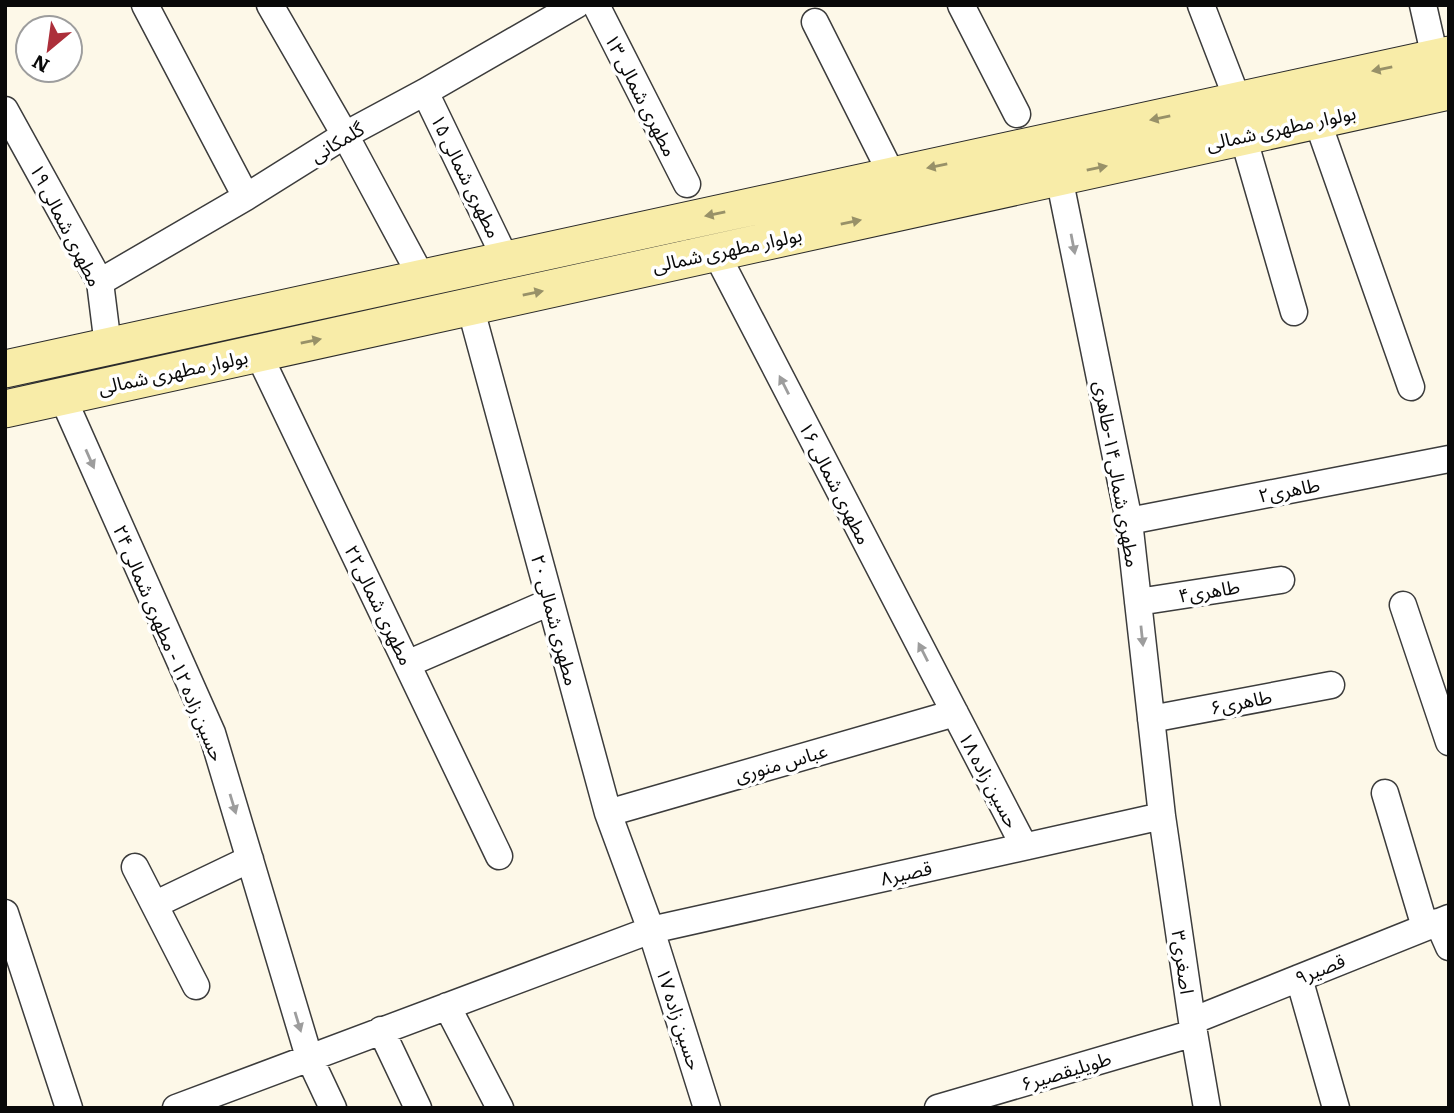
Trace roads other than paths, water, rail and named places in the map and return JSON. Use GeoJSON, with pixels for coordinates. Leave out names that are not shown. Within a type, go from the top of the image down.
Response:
{"type":"FeatureCollection","features":[{"type":"Feature","properties":{"kind":"main road","name":"بولوار مطهری شمالی"},"geometry":{"type":"LineString","coordinates":[[5,369],[1442,56]]}},
{"type":"Feature","properties":{"kind":"main road","name":"بولوار مطهری شمالی"},"geometry":{"type":"LineString","coordinates":[[5,409],[1449,91]]}},
{"type":"Feature","properties":{"kind":"main road"},"geometry":{"type":"LineString","coordinates":[[796,197],[806,232]]}},
{"type":"Feature","properties":{"kind":"street"},"geometry":{"type":"LineString","coordinates":[[145,5],[246,197]]}},
{"type":"Feature","properties":{"kind":"street"},"geometry":{"type":"LineString","coordinates":[[270,5],[345,135],[422,278]]}},
{"type":"Feature","properties":{"kind":"street","name":"مطهری شمالی ۱۳"},"geometry":{"type":"LineString","coordinates":[[596,5],[687,184]]}},
{"type":"Feature","properties":{"kind":"street"},"geometry":{"type":"LineString","coordinates":[[961,5],[1017,114]]}},
{"type":"Feature","properties":{"kind":"street"},"geometry":{"type":"LineString","coordinates":[[1200,5],[1238,101]]}},
{"type":"Feature","properties":{"kind":"street"},"geometry":{"type":"LineString","coordinates":[[1423,5],[1442,56]]}},
{"type":"Feature","properties":{"kind":"street","name":"گلمکانی"},"geometry":{"type":"LineString","coordinates":[[100,282],[246,197],[345,135],[425,92],[564,9]]}},
{"type":"Feature","properties":{"kind":"street"},"geometry":{"type":"LineString","coordinates":[[815,22],[892,175]]}},
{"type":"Feature","properties":{"kind":"street","name":"مطهری شمالی ۱۵"},"geometry":{"type":"LineString","coordinates":[[425,92],[506,260]]}},
{"type":"Feature","properties":{"kind":"street","name":"مطهری شمالی ۱۹"},"geometry":{"type":"LineString","coordinates":[[5,110],[100,282],[108,346]]}},
{"type":"Feature","properties":{"kind":"street"},"geometry":{"type":"LineString","coordinates":[[1317,120],[1411,387]]}},
{"type":"Feature","properties":{"kind":"street"},"geometry":{"type":"LineString","coordinates":[[1244,136],[1294,312]]}},
{"type":"Feature","properties":{"kind":"street","name":"مطهری شمالی۱۴-طاهری"},"geometry":{"type":"LineString","coordinates":[[1059,177],[1129,522],[1162,816]]}},
{"type":"Feature","properties":{"kind":"street","name":"مطهری شمالی ۱۶"},"geometry":{"type":"LineString","coordinates":[[716,253],[954,713]]}},
{"type":"Feature","properties":{"kind":"street","name":"مطهری شمالی ۲۰"},"geometry":{"type":"LineString","coordinates":[[470,306],[608,813],[651,930]]}},
{"type":"Feature","properties":{"kind":"street","name":"مطهری شمالی۲۲"},"geometry":{"type":"LineString","coordinates":[[258,353],[499,856]]}},
{"type":"Feature","properties":{"kind":"street","name":"حسین زاده ۱۲ - مطهری شمالی ۲۴"},"geometry":{"type":"LineString","coordinates":[[62,396],[212,733],[309,1057],[333,1108]]}},
{"type":"Feature","properties":{"kind":"street","name":"طاهری۲"},"geometry":{"type":"LineString","coordinates":[[1129,522],[1449,459]]}},
{"type":"Feature","properties":{"kind":"street","name":"طاهری۴"},"geometry":{"type":"LineString","coordinates":[[1138,602],[1281,580]]}},
{"type":"Feature","properties":{"kind":"street"},"geometry":{"type":"LineString","coordinates":[[407,664],[550,602]]}},
{"type":"Feature","properties":{"kind":"street"},"geometry":{"type":"LineString","coordinates":[[1403,605],[1449,742]]}},
{"type":"Feature","properties":{"kind":"street","name":"طاهری۶"},"geometry":{"type":"LineString","coordinates":[[1151,719],[1331,685]]}},
{"type":"Feature","properties":{"kind":"street","name":"عباس منوری"},"geometry":{"type":"LineString","coordinates":[[608,813],[954,713]]}},
{"type":"Feature","properties":{"kind":"street","name":"حسین زاده ۱۸"},"geometry":{"type":"LineString","coordinates":[[954,713],[1024,846]]}},
{"type":"Feature","properties":{"kind":"street"},"geometry":{"type":"LineString","coordinates":[[1385,793],[1449,947]]}},
{"type":"Feature","properties":{"kind":"street","name":"قصیر۸"},"geometry":{"type":"LineString","coordinates":[[176,1108],[651,930],[1162,816]]}},
{"type":"Feature","properties":{"kind":"street","name":"اصغری۳"},"geometry":{"type":"LineString","coordinates":[[1162,816],[1207,1108]]}},
{"type":"Feature","properties":{"kind":"street"},"geometry":{"type":"LineString","coordinates":[[156,904],[250,859]]}},
{"type":"Feature","properties":{"kind":"street"},"geometry":{"type":"LineString","coordinates":[[135,867],[196,986]]}},
{"type":"Feature","properties":{"kind":"street"},"geometry":{"type":"LineString","coordinates":[[5,913],[69,1108]]}},
{"type":"Feature","properties":{"kind":"street","name":"قصیر۹"},"geometry":{"type":"LineString","coordinates":[[1193,1027],[1299,978],[1437,922]]}},
{"type":"Feature","properties":{"kind":"street","name":"حسین زاده ۱۷"},"geometry":{"type":"LineString","coordinates":[[651,930],[707,1108]]}},
{"type":"Feature","properties":{"kind":"street"},"geometry":{"type":"LineString","coordinates":[[1299,978],[1336,1108]]}},
{"type":"Feature","properties":{"kind":"street"},"geometry":{"type":"LineString","coordinates":[[447,1006],[500,1108]]}},
{"type":"Feature","properties":{"kind":"street","name":"طویلیقصیر۶"},"geometry":{"type":"LineString","coordinates":[[938,1108],[967,1105],[1193,1027]]}},
{"type":"Feature","properties":{"kind":"street"},"geometry":{"type":"LineString","coordinates":[[381,1030],[418,1108]]}}]}
